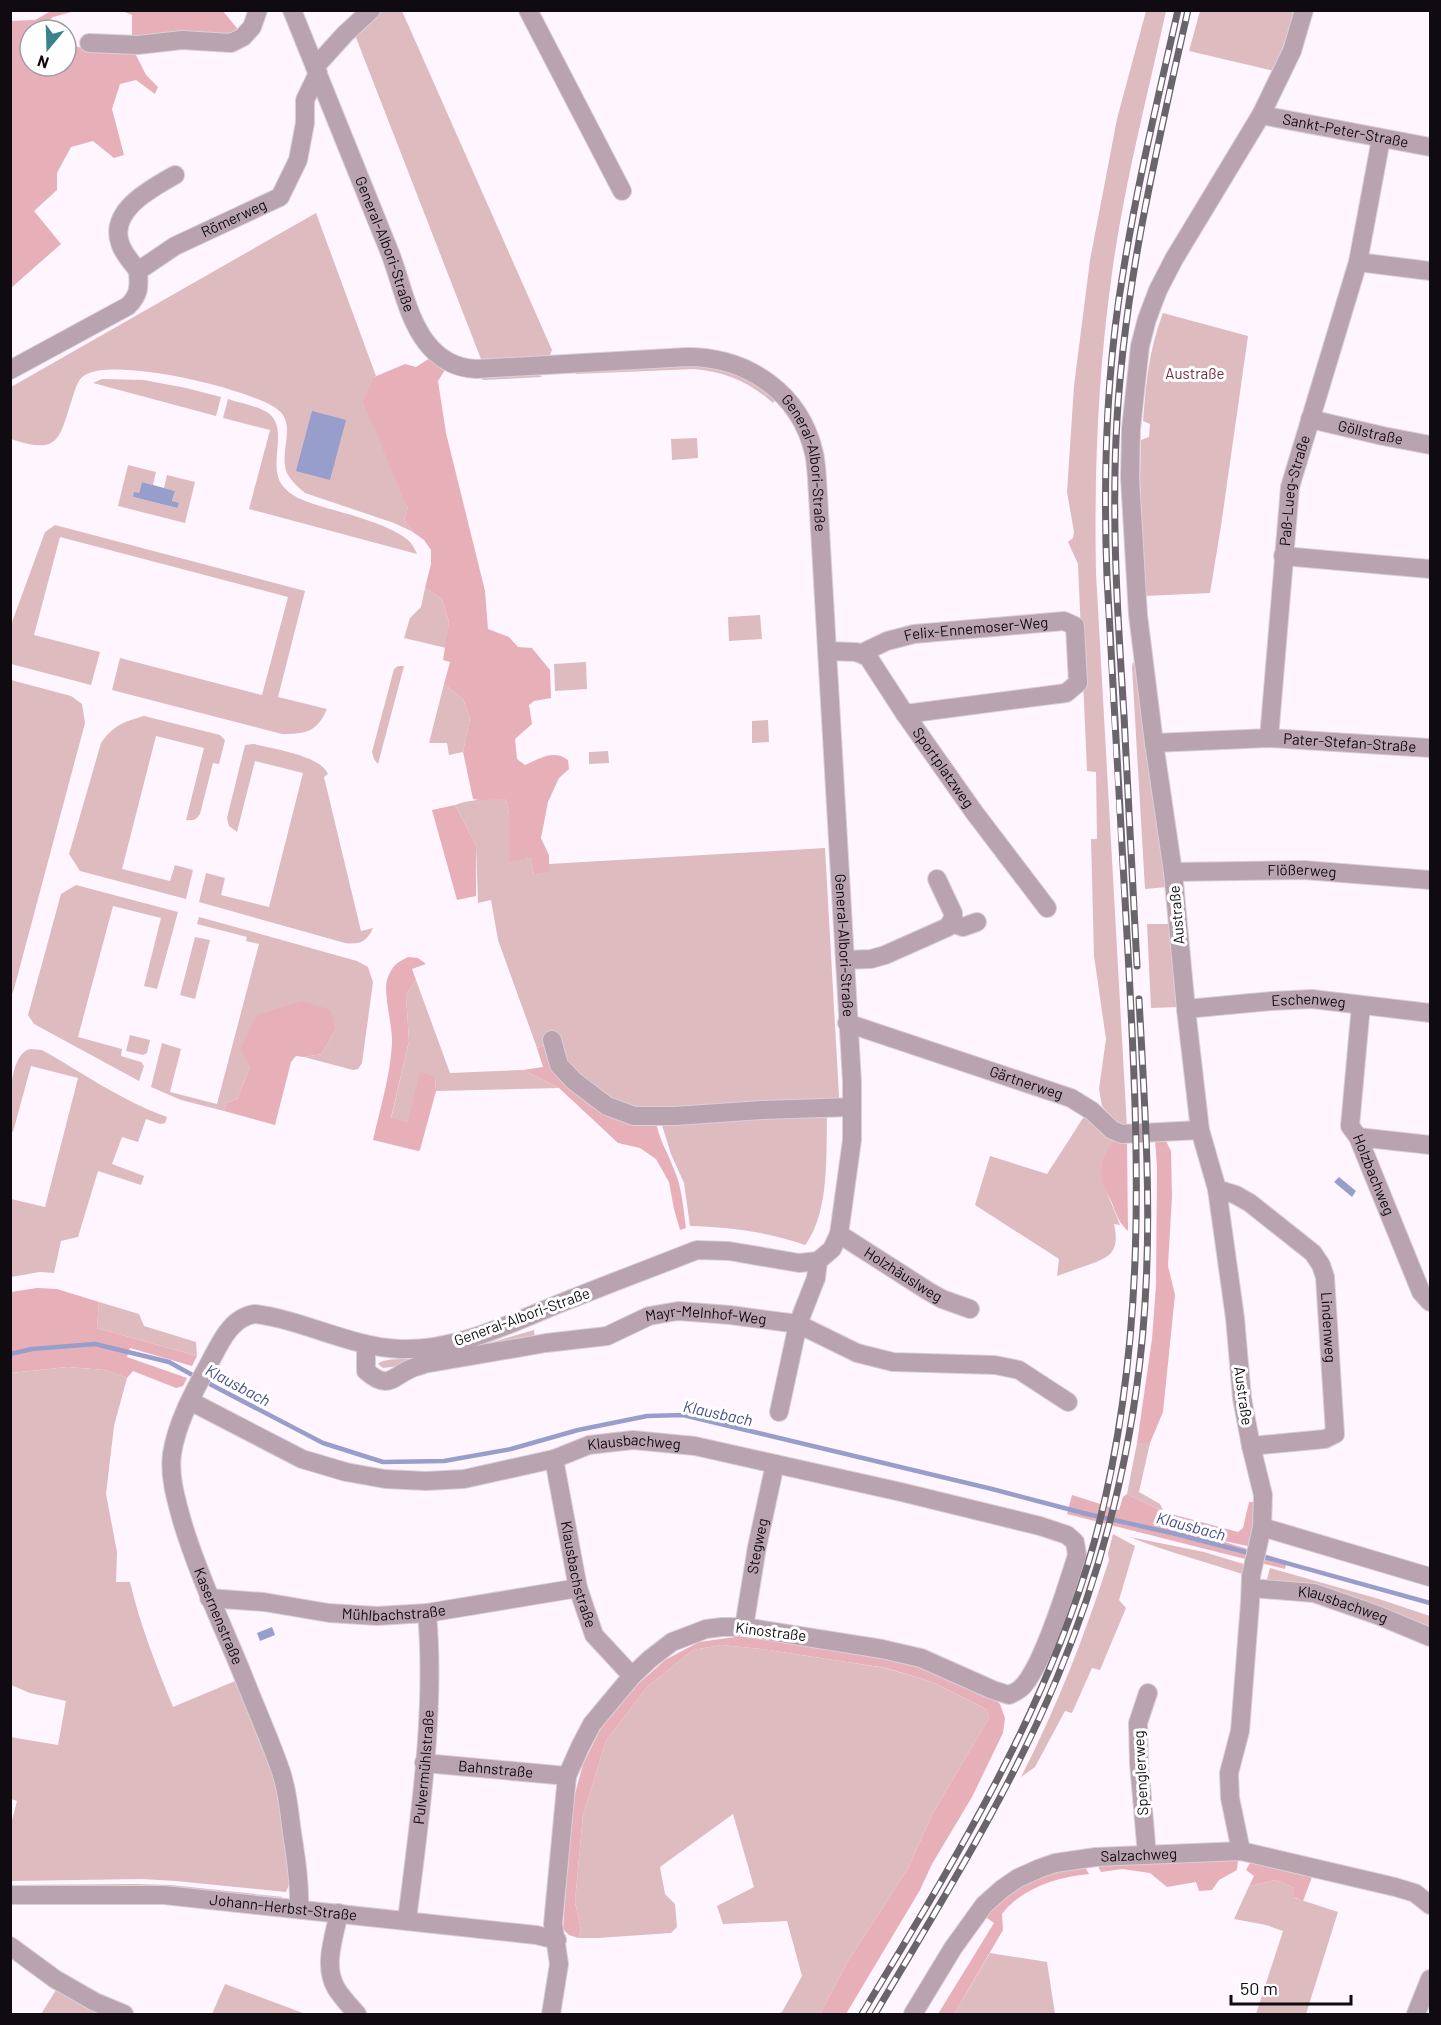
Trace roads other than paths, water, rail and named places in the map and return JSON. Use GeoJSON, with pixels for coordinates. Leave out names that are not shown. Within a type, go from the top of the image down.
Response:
{"type":"FeatureCollection","features":[{"type":"Feature","properties":{"kind":"street"},"geometry":{"type":"LineString","coordinates":[[89,43],[138,45],[182,40],[231,43],[243,37],[252,27],[258,10]]}},
{"type":"Feature","properties":{"kind":"street","name":"General-Albori-Straße"},"geometry":{"type":"LineString","coordinates":[[228,1331],[239,1320],[255,1314],[368,1345],[405,1349],[427,1348],[448,1344],[498,1328],[697,1250],[729,1251],[799,1263],[818,1260],[832,1249],[839,1234],[852,1140],[845,960],[814,454],[803,423],[786,397],[755,374],[719,359],[687,357],[476,369],[458,366],[435,353],[415,323],[394,264],[292,10]]}},
{"type":"Feature","properties":{"kind":"street","name":"Römerweg"},"geometry":{"type":"LineString","coordinates":[[138,271],[175,246],[280,196],[297,160],[305,123],[305,100],[317,70],[345,34],[371,10]]}},
{"type":"Feature","properties":{"kind":"street"},"geometry":{"type":"LineString","coordinates":[[528,10],[622,191]]}},
{"type":"Feature","properties":{"kind":"street","name":"Austraße"},"geometry":{"type":"LineString","coordinates":[[1240,1851],[1230,1798],[1229,1773],[1240,1731],[1251,1582],[1261,1530],[1263,1495],[1242,1398],[1235,1318],[1217,1189],[1200,1130],[1173,872],[1138,615],[1130,477],[1133,400],[1140,346],[1162,281],[1261,115],[1292,51],[1304,10]]}},
{"type":"Feature","properties":{"kind":"street","name":"Sankt-Peter-Straße"},"geometry":{"type":"LineString","coordinates":[[1261,115],[1431,147]]}},
{"type":"Feature","properties":{"kind":"street","name":"Paß-Lueg-Straße"},"geometry":{"type":"LineString","coordinates":[[1269,738],[1290,487],[1358,262],[1381,139]]}},
{"type":"Feature","properties":{"kind":"street"},"geometry":{"type":"LineString","coordinates":[[10,370],[128,306],[136,298],[140,289],[138,271],[124,253],[118,232],[123,216],[137,199],[175,175]]}},
{"type":"Feature","properties":{"kind":"street"},"geometry":{"type":"LineString","coordinates":[[1358,262],[1431,272]]}},
{"type":"Feature","properties":{"kind":"street","name":"Göllstraße"},"geometry":{"type":"LineString","coordinates":[[1310,419],[1431,445]]}},
{"type":"Feature","properties":{"kind":"street"},"geometry":{"type":"LineString","coordinates":[[1283,556],[1431,569]]}},
{"type":"Feature","properties":{"kind":"street","name":"Felix-Ennemoser-Weg"},"geometry":{"type":"LineString","coordinates":[[862,654],[887,641],[914,634],[1064,621],[1075,627],[1078,683],[1066,693],[905,714]]}},
{"type":"Feature","properties":{"kind":"street"},"geometry":{"type":"LineString","coordinates":[[827,651],[862,654]]}},
{"type":"Feature","properties":{"kind":"street","name":"Sportplatzweg"},"geometry":{"type":"LineString","coordinates":[[862,654],[868,657],[974,812],[1047,908]]}},
{"type":"Feature","properties":{"kind":"street"},"geometry":{"type":"LineString","coordinates":[[1154,743],[1269,738]]}},
{"type":"Feature","properties":{"kind":"street","name":"Pater-Stefan-Straße"},"geometry":{"type":"LineString","coordinates":[[1269,738],[1431,748]]}},
{"type":"Feature","properties":{"kind":"street","name":"Flößerweg"},"geometry":{"type":"LineString","coordinates":[[1173,872],[1304,870],[1431,880]]}},
{"type":"Feature","properties":{"kind":"street"},"geometry":{"type":"LineString","coordinates":[[845,960],[885,956],[948,927],[953,918],[952,908],[936,879]]}},
{"type":"Feature","properties":{"kind":"street"},"geometry":{"type":"LineString","coordinates":[[951,923],[963,927],[977,922]]}},
{"type":"Feature","properties":{"kind":"street","name":"Eschenweg"},"geometry":{"type":"LineString","coordinates":[[1186,1009],[1312,999],[1431,1012]]}},
{"type":"Feature","properties":{"kind":"street","name":"Holzbachweg"},"geometry":{"type":"LineString","coordinates":[[1361,1005],[1350,1126],[1358,1137],[1421,1292],[1431,1302]]}},
{"type":"Feature","properties":{"kind":"street","name":"Gärtnerweg"},"geometry":{"type":"LineString","coordinates":[[848,1023],[1071,1098],[1092,1111],[1112,1130],[1122,1134],[1200,1130]]}},
{"type":"Feature","properties":{"kind":"street"},"geometry":{"type":"LineString","coordinates":[[552,1040],[559,1065],[574,1081],[607,1106],[634,1116],[852,1107]]}},
{"type":"Feature","properties":{"kind":"street"},"geometry":{"type":"LineString","coordinates":[[1358,1137],[1431,1146]]}},
{"type":"Feature","properties":{"kind":"street","name":"Lindenweg"},"geometry":{"type":"LineString","coordinates":[[1217,1189],[1236,1195],[1250,1203],[1313,1253],[1325,1276],[1335,1434],[1325,1439],[1251,1446]]}},
{"type":"Feature","properties":{"kind":"street","name":"Holzhäuslweg"},"geometry":{"type":"LineString","coordinates":[[839,1234],[928,1291],[942,1299],[970,1309]]}},
{"type":"Feature","properties":{"kind":"street","name":"General-Albori-Straße"},"geometry":{"type":"LineString","coordinates":[[779,1412],[798,1324],[816,1278],[818,1260]]}},
{"type":"Feature","properties":{"kind":"street","name":"Mayr-Melnhof-Weg"},"geometry":{"type":"LineString","coordinates":[[368,1345],[366,1371],[375,1378],[385,1381],[395,1380],[409,1369],[424,1364],[544,1343],[607,1336],[649,1316],[678,1311],[730,1315],[798,1324],[856,1353],[893,1362],[995,1365],[1019,1370],[1068,1402]]}},
{"type":"Feature","properties":{"kind":"street","name":"Kasernenstraße"},"geometry":{"type":"LineString","coordinates":[[228,1331],[191,1399],[175,1441],[172,1455],[172,1478],[191,1550],[279,1767],[286,1791],[296,1862],[299,1910]]}},
{"type":"Feature","properties":{"kind":"street","name":"Klausbachweg"},"geometry":{"type":"LineString","coordinates":[[191,1399],[302,1459],[346,1472],[384,1479],[426,1481],[464,1479],[554,1459],[589,1444],[633,1440],[695,1446],[1040,1526],[1066,1534],[1075,1542],[1077,1555]]}},
{"type":"Feature","properties":{"kind":"street","name":"Klausbachstraße"},"geometry":{"type":"LineString","coordinates":[[554,1459],[578,1588],[594,1635],[632,1676]]}},
{"type":"Feature","properties":{"kind":"street","name":"Stegweg"},"geometry":{"type":"LineString","coordinates":[[744,1627],[757,1547],[775,1464]]}},
{"type":"Feature","properties":{"kind":"street"},"geometry":{"type":"LineString","coordinates":[[1261,1530],[1431,1577]]}},
{"type":"Feature","properties":{"kind":"street","name":"Kinostraße"},"geometry":{"type":"LineString","coordinates":[[551,2014],[559,1964],[554,1924],[567,1776],[592,1724],[632,1676],[650,1659],[672,1642],[688,1635],[722,1627],[744,1627],[882,1649],[921,1658],[1009,1695],[1021,1688],[1032,1674],[1048,1639],[1077,1555]]}},
{"type":"Feature","properties":{"kind":"street","name":"Klausbachweg"},"geometry":{"type":"LineString","coordinates":[[1251,1582],[1314,1593],[1431,1637]]}},
{"type":"Feature","properties":{"kind":"street","name":"Mühlbachstraße"},"geometry":{"type":"LineString","coordinates":[[209,1598],[264,1602],[328,1613],[377,1616],[427,1613],[578,1588]]}},
{"type":"Feature","properties":{"kind":"street","name":"Pulvermühlstraße"},"geometry":{"type":"LineString","coordinates":[[407,1920],[424,1763],[430,1649],[427,1613]]}},
{"type":"Feature","properties":{"kind":"street","name":"Spenglerweg"},"geometry":{"type":"LineString","coordinates":[[1147,1855],[1138,1723],[1148,1693]]}},
{"type":"Feature","properties":{"kind":"street","name":"Bahnstraße"},"geometry":{"type":"LineString","coordinates":[[424,1763],[567,1776]]}},
{"type":"Feature","properties":{"kind":"street","name":"Salzachweg"},"geometry":{"type":"LineString","coordinates":[[913,2014],[972,1920],[984,1905],[1010,1884],[1055,1863],[1086,1858],[1240,1851],[1395,1887],[1415,1893],[1431,1905]]}},
{"type":"Feature","properties":{"kind":"street","name":"Johann-Herbst-Straße"},"geometry":{"type":"LineString","coordinates":[[10,1895],[164,1894],[536,1935],[557,1940]]}},
{"type":"Feature","properties":{"kind":"street"},"geometry":{"type":"LineString","coordinates":[[339,1913],[330,1958],[330,1972],[336,1989],[357,2014]]}},
{"type":"Feature","properties":{"kind":"street"},"geometry":{"type":"LineString","coordinates":[[10,1946],[55,1979],[94,2002],[124,2014]]}},
{"type":"Feature","properties":{"kind":"street"},"geometry":{"type":"LineString","coordinates":[[1416,2014],[1431,1979]]}},
{"type":"Feature","properties":{"kind":"water"},"geometry":{"type":"Polygon","coordinates":[[[312,411],[346,420],[330,480],[296,471],[312,411]]]}},
{"type":"Feature","properties":{"kind":"water"},"geometry":{"type":"Polygon","coordinates":[[[142,482],[175,491],[172,501],[179,503],[177,508],[133,497],[134,492],[139,493],[142,482]]]}},
{"type":"Feature","properties":{"kind":"water"},"geometry":{"type":"Polygon","coordinates":[[[1339,1177],[1356,1191],[1352,1197],[1334,1182],[1339,1177]]]}},
{"type":"Feature","properties":{"kind":"water"},"geometry":{"type":"Polygon","coordinates":[[[272,1627],[275,1635],[260,1641],[257,1633],[272,1627]]]}},
{"type":"Feature","properties":{"kind":"waterway","name":"Klausbach"},"geometry":{"type":"LineString","coordinates":[[10,1354],[32,1349],[95,1344],[169,1362],[196,1377]]}},
{"type":"Feature","properties":{"kind":"waterway","name":"Klausbach"},"geometry":{"type":"LineString","coordinates":[[204,1381],[323,1443],[383,1462],[444,1461],[511,1449],[578,1430],[647,1416],[683,1415],[1253,1554]]}},
{"type":"Feature","properties":{"kind":"waterway","name":"Klausbach"},"geometry":{"type":"LineString","coordinates":[[1261,1556],[1430,1603]]}},
{"type":"Feature","properties":{"kind":"railway"},"geometry":{"type":"LineString","coordinates":[[862,2014],[994,1786],[1050,1668],[1074,1606],[1094,1543],[1111,1469],[1124,1396],[1135,1250],[1135,1103],[1107,577],[1105,501],[1107,424],[1117,311],[1129,240],[1148,142],[1178,10]]}},
{"type":"Feature","properties":{"kind":"railway"},"geometry":{"type":"LineString","coordinates":[[1137,966],[1116,577],[1116,439],[1125,330],[1142,223],[1188,10]]}},
{"type":"Feature","properties":{"kind":"railway"},"geometry":{"type":"LineString","coordinates":[[875,2014],[972,1849],[1038,1722],[1076,1631],[1119,1485],[1137,1386],[1146,1285],[1147,1178],[1139,999]]}}]}
